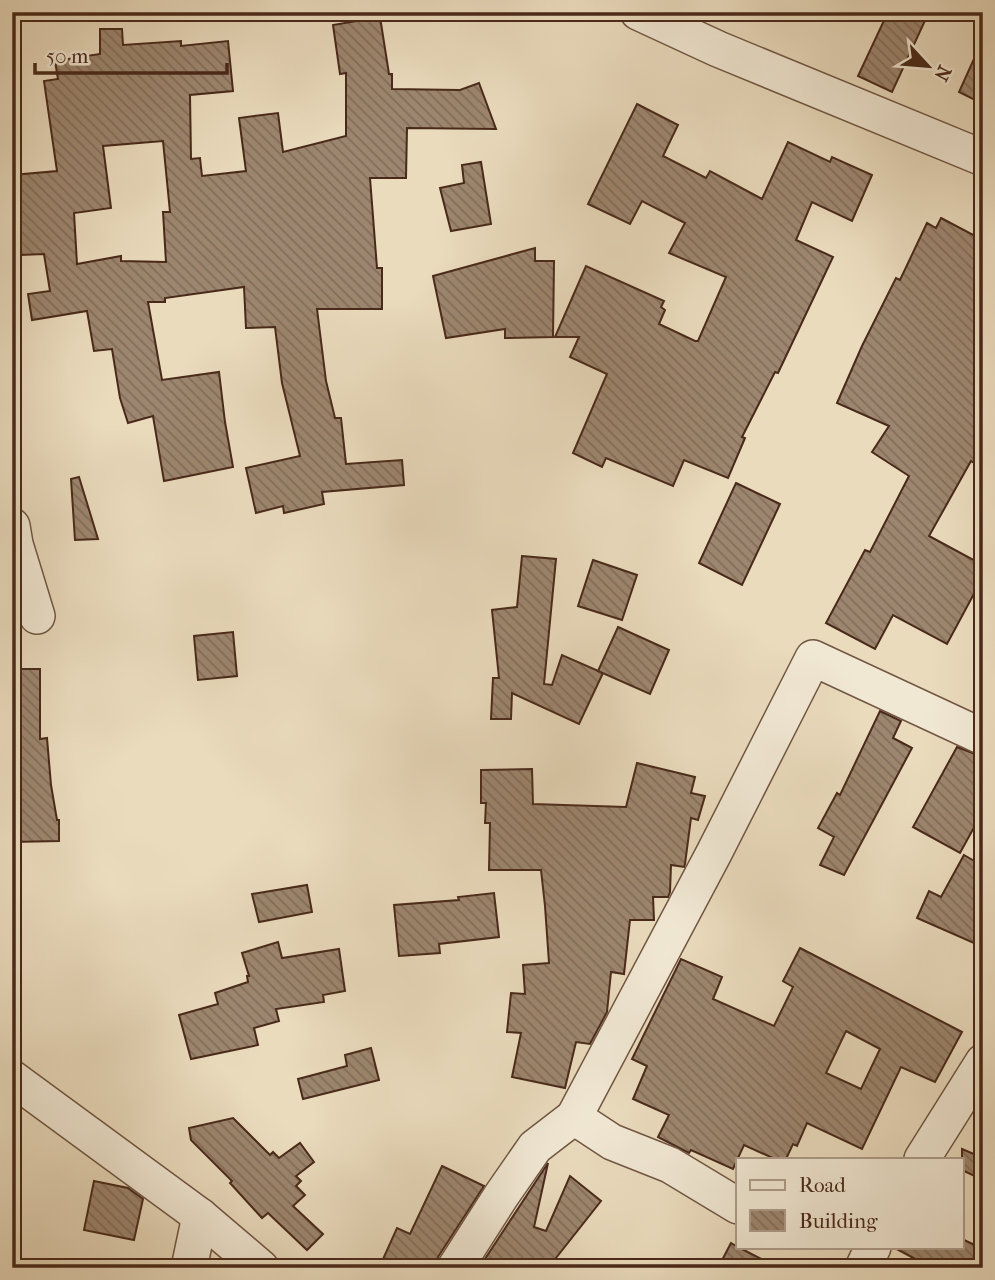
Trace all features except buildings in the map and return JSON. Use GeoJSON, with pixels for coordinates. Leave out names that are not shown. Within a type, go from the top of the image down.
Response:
{"type":"FeatureCollection","features":[{"type":"Feature","properties":{"kind":"street"},"geometry":{"type":"LineString","coordinates":[[638,12],[718,49],[983,159]]}},
{"type":"Feature","properties":{"kind":"street"},"geometry":{"type":"LineString","coordinates":[[12,526],[37,616]]}},
{"type":"Feature","properties":{"kind":"street"},"geometry":{"type":"LineString","coordinates":[[455,1268],[535,1147],[574,1117],[714,853],[813,658],[983,737]]}},
{"type":"Feature","properties":{"kind":"street"},"geometry":{"type":"LineString","coordinates":[[923,1158],[983,1062]]}},
{"type":"Feature","properties":{"kind":"street"},"geometry":{"type":"LineString","coordinates":[[12,1078],[200,1216],[261,1268]]}},
{"type":"Feature","properties":{"kind":"street"},"geometry":{"type":"LineString","coordinates":[[574,1117],[612,1142],[670,1166],[736,1205]]}},
{"type":"Feature","properties":{"kind":"street"},"geometry":{"type":"LineString","coordinates":[[189,1268],[200,1216]]}},
{"type":"Feature","properties":{"kind":"street"},"geometry":{"type":"LineString","coordinates":[[863,1268],[873,1248]]}}]}
